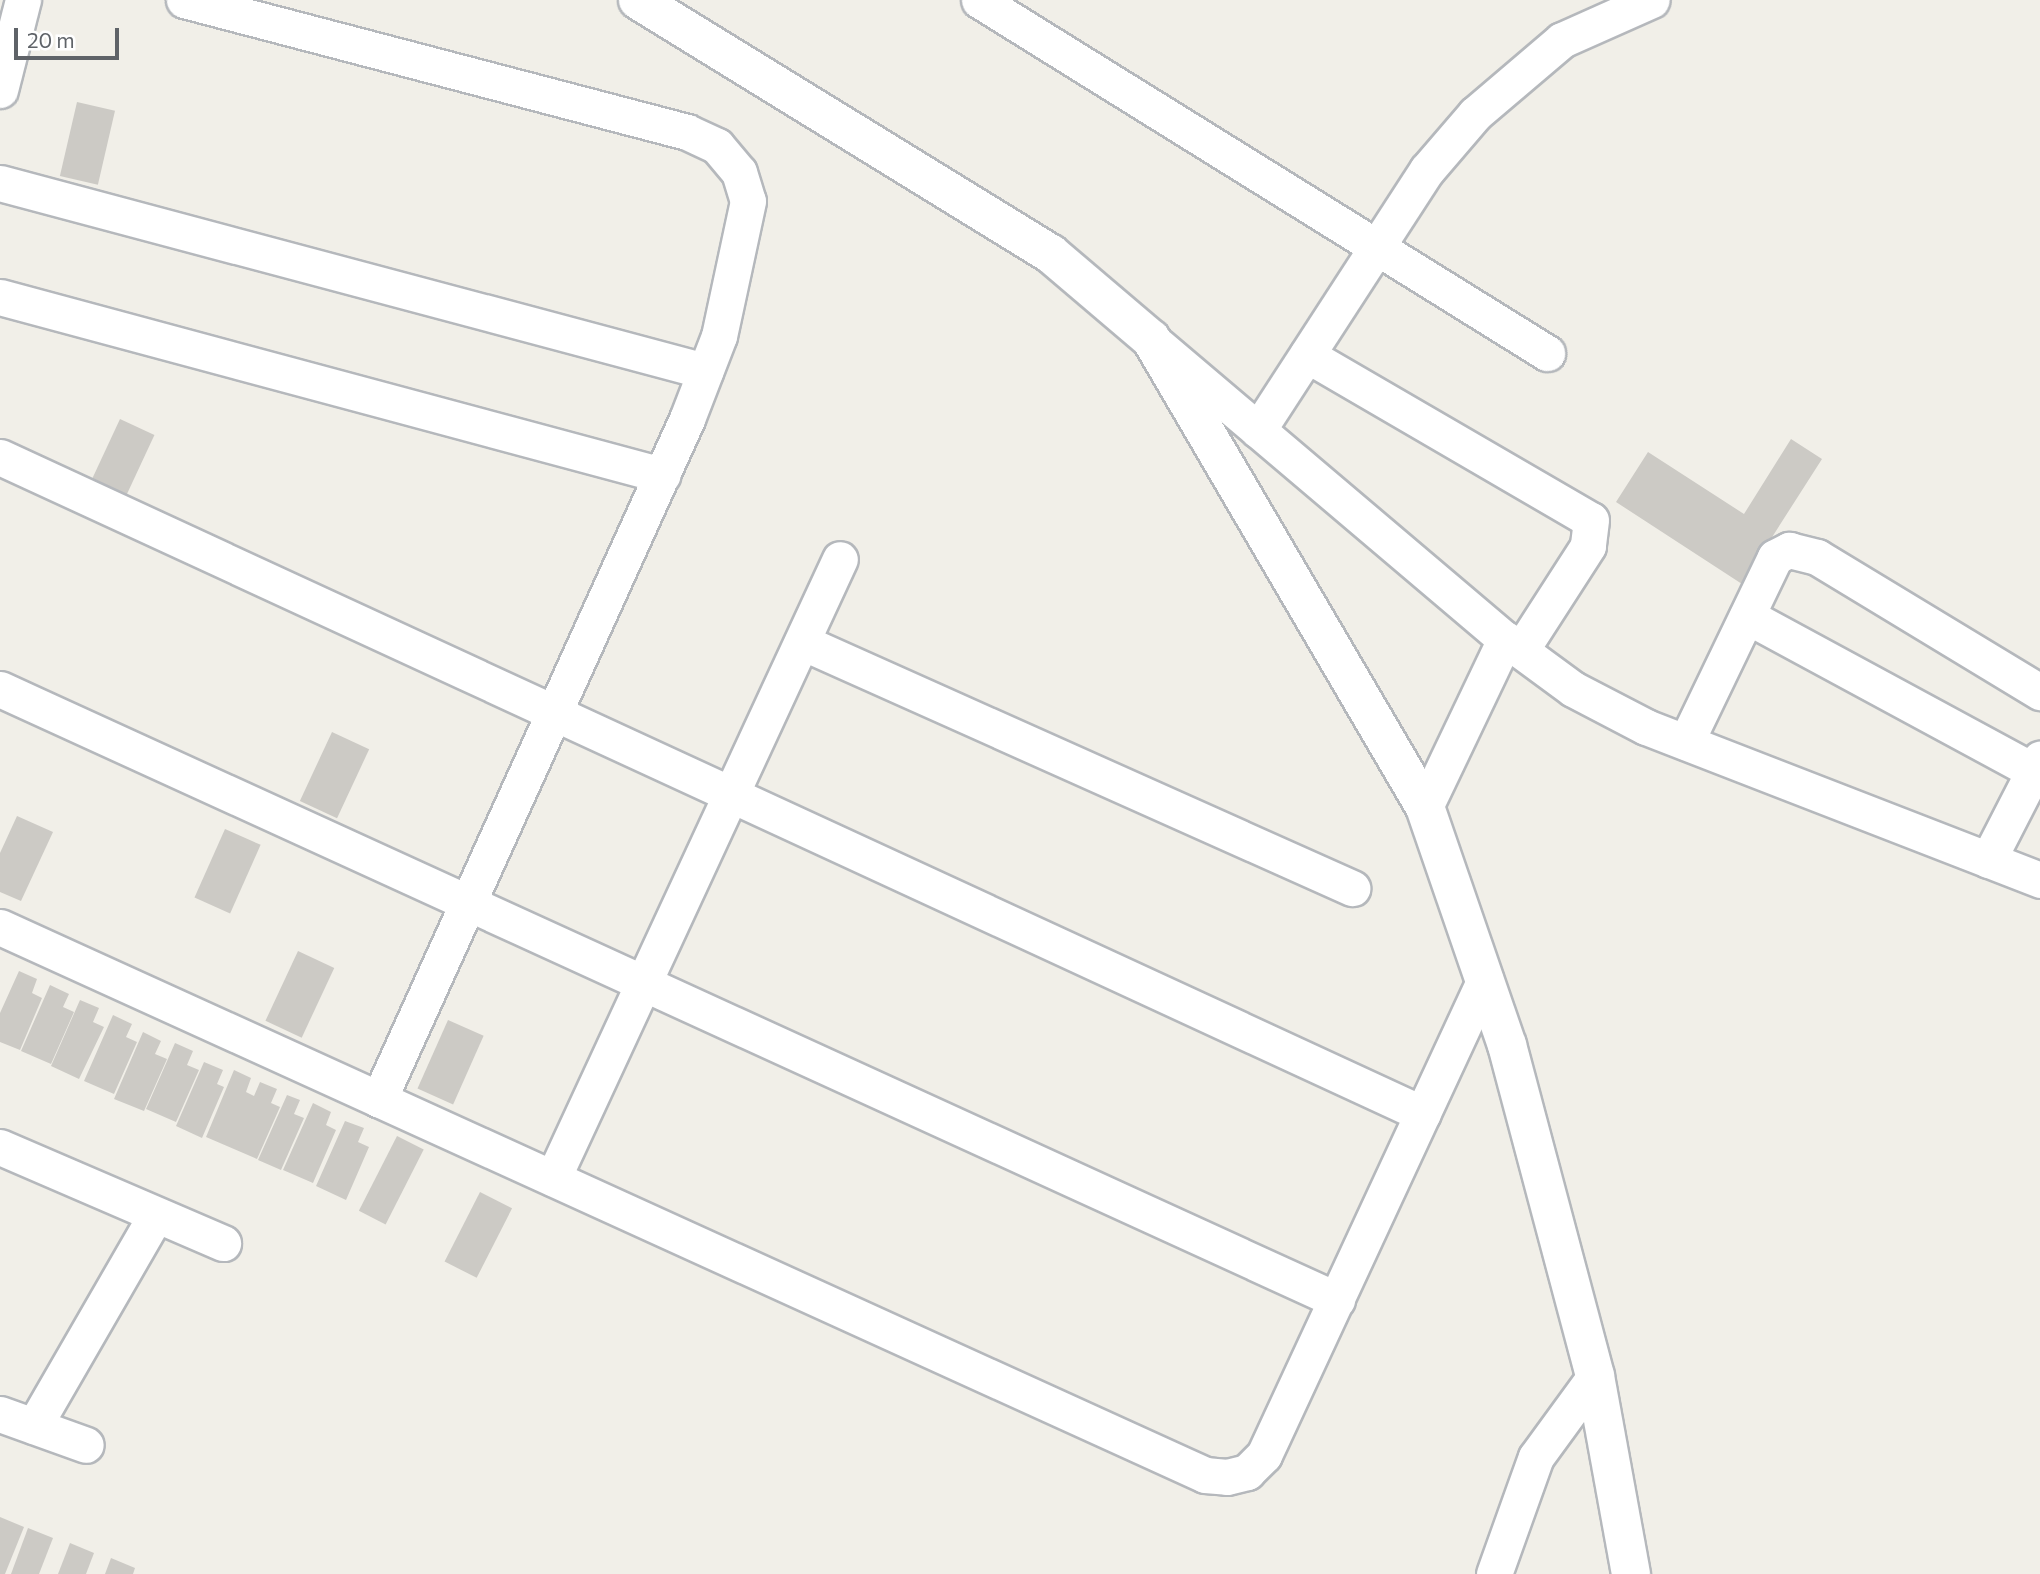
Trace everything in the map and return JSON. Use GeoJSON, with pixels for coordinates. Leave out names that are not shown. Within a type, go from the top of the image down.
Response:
{"type":"FeatureCollection","features":[{"type":"Feature","properties":{"kind":"street"},"geometry":{"type":"LineString","coordinates":[[0,90],[23,0]]}},
{"type":"Feature","properties":{"kind":"street"},"geometry":{"type":"LineString","coordinates":[[184,0],[717,146],[739,172],[748,201],[705,370],[662,475],[379,1099]]}},
{"type":"Feature","properties":{"kind":"street"},"geometry":{"type":"LineString","coordinates":[[979,0],[1547,353]]}},
{"type":"Feature","properties":{"kind":"street"},"geometry":{"type":"LineString","coordinates":[[1258,430],[1427,170],[1511,81],[1562,40],[1652,0]]}},
{"type":"Feature","properties":{"kind":"street"},"geometry":{"type":"LineString","coordinates":[[647,2],[1051,254],[1513,645],[1573,689],[1686,743],[2040,880]]}},
{"type":"Feature","properties":{"kind":"street"},"geometry":{"type":"LineString","coordinates":[[0,183],[705,370]]}},
{"type":"Feature","properties":{"kind":"street"},"geometry":{"type":"LineString","coordinates":[[0,297],[662,475]]}},
{"type":"Feature","properties":{"kind":"street"},"geometry":{"type":"LineString","coordinates":[[1151,339],[1425,807],[1485,979],[1595,1376],[1631,1574]]}},
{"type":"Feature","properties":{"kind":"street"},"geometry":{"type":"LineString","coordinates":[[1307,355],[1591,520],[1588,546],[1513,645],[1425,807]]}},
{"type":"Feature","properties":{"kind":"street"},"geometry":{"type":"LineString","coordinates":[[0,457],[1423,1114]]}},
{"type":"Feature","properties":{"kind":"street"},"geometry":{"type":"LineString","coordinates":[[1686,743],[1774,557],[1803,551],[2040,692]]}},
{"type":"Feature","properties":{"kind":"street"},"geometry":{"type":"LineString","coordinates":[[553,1178],[840,559]]}},
{"type":"Feature","properties":{"kind":"street"},"geometry":{"type":"LineString","coordinates":[[1747,616],[2037,765],[1988,860]]}},
{"type":"Feature","properties":{"kind":"street"},"geometry":{"type":"LineString","coordinates":[[802,642],[1352,888]]}},
{"type":"Feature","properties":{"kind":"street"},"geometry":{"type":"LineString","coordinates":[[0,689],[1336,1300]]}},
{"type":"Feature","properties":{"kind":"street"},"geometry":{"type":"LineString","coordinates":[[0,927],[1205,1475],[1247,1472],[1264,1455],[1485,979]]}},
{"type":"Feature","properties":{"kind":"street"},"geometry":{"type":"LineString","coordinates":[[0,1147],[223,1243]]}},
{"type":"Feature","properties":{"kind":"street"},"geometry":{"type":"LineString","coordinates":[[34,1426],[155,1216]]}},
{"type":"Feature","properties":{"kind":"street"},"geometry":{"type":"LineString","coordinates":[[1494,1574],[1536,1457],[1595,1376]]}},
{"type":"Feature","properties":{"kind":"street"},"geometry":{"type":"LineString","coordinates":[[0,1414],[86,1445]]}},
{"type":"Feature","properties":{"kind":"building"},"geometry":{"type":"Polygon","coordinates":[[[77,102],[115,111],[98,185],[60,176],[77,102]]]}},
{"type":"Feature","properties":{"kind":"building"},"geometry":{"type":"Polygon","coordinates":[[[120,419],[154,435],[122,504],[88,488],[120,419]]]}},
{"type":"Feature","properties":{"kind":"building"},"geometry":{"type":"Polygon","coordinates":[[[1791,439],[1822,459],[1742,584],[1616,502],[1648,452],[1744,514],[1791,439]]]}},
{"type":"Feature","properties":{"kind":"building"},"geometry":{"type":"Polygon","coordinates":[[[332,732],[369,749],[337,818],[300,801],[332,732]]]}},
{"type":"Feature","properties":{"kind":"building"},"geometry":{"type":"Polygon","coordinates":[[[17,816],[53,832],[21,901],[0,892],[0,853],[17,816]]]}},
{"type":"Feature","properties":{"kind":"building"},"geometry":{"type":"Polygon","coordinates":[[[225,829],[261,845],[230,913],[194,898],[225,829]]]}},
{"type":"Feature","properties":{"kind":"building"},"geometry":{"type":"Polygon","coordinates":[[[298,951],[334,968],[302,1038],[265,1021],[298,951]]]}},
{"type":"Feature","properties":{"kind":"building"},"geometry":{"type":"Polygon","coordinates":[[[19,971],[37,979],[32,993],[42,998],[20,1050],[0,1042],[0,1013],[19,971]]]}},
{"type":"Feature","properties":{"kind":"building"},"geometry":{"type":"Polygon","coordinates":[[[50,985],[69,994],[63,1007],[74,1012],[51,1064],[21,1051],[50,985]]]}},
{"type":"Feature","properties":{"kind":"building"},"geometry":{"type":"Polygon","coordinates":[[[80,1000],[99,1008],[93,1022],[104,1027],[79,1079],[51,1066],[80,1000]]]}},
{"type":"Feature","properties":{"kind":"building"},"geometry":{"type":"Polygon","coordinates":[[[113,1015],[132,1024],[126,1037],[137,1042],[114,1094],[84,1081],[113,1015]]]}},
{"type":"Feature","properties":{"kind":"building"},"geometry":{"type":"Polygon","coordinates":[[[448,1020],[484,1036],[453,1104],[417,1089],[448,1020]]]}},
{"type":"Feature","properties":{"kind":"building"},"geometry":{"type":"Polygon","coordinates":[[[143,1032],[161,1041],[155,1054],[167,1059],[144,1111],[114,1099],[143,1032]]]}},
{"type":"Feature","properties":{"kind":"building"},"geometry":{"type":"Polygon","coordinates":[[[175,1043],[193,1051],[187,1065],[199,1070],[176,1122],[146,1109],[175,1043]]]}},
{"type":"Feature","properties":{"kind":"building"},"geometry":{"type":"Polygon","coordinates":[[[204,1062],[223,1070],[217,1084],[224,1087],[202,1138],[176,1126],[204,1062]]]}},
{"type":"Feature","properties":{"kind":"building"},"geometry":{"type":"Polygon","coordinates":[[[234,1070],[251,1078],[246,1092],[254,1096],[260,1082],[277,1089],[271,1103],[280,1107],[257,1159],[206,1137],[234,1070]]]}},
{"type":"Feature","properties":{"kind":"building"},"geometry":{"type":"Polygon","coordinates":[[[287,1095],[300,1100],[294,1114],[304,1118],[281,1170],[258,1160],[287,1095]]]}},
{"type":"Feature","properties":{"kind":"building"},"geometry":{"type":"Polygon","coordinates":[[[313,1103],[331,1112],[326,1125],[336,1130],[313,1183],[283,1170],[313,1103]]]}},
{"type":"Feature","properties":{"kind":"building"},"geometry":{"type":"Polygon","coordinates":[[[345,1121],[364,1128],[358,1142],[369,1147],[346,1200],[316,1186],[345,1121]]]}},
{"type":"Feature","properties":{"kind":"building"},"geometry":{"type":"Polygon","coordinates":[[[397,1136],[424,1150],[386,1224],[359,1211],[397,1136]]]}},
{"type":"Feature","properties":{"kind":"building"},"geometry":{"type":"Polygon","coordinates":[[[480,1192],[512,1208],[477,1278],[445,1261],[480,1192]]]}},
{"type":"Feature","properties":{"kind":"building"},"geometry":{"type":"Polygon","coordinates":[[[0,1517],[24,1527],[5,1574],[0,1574],[0,1517]]]}},
{"type":"Feature","properties":{"kind":"building"},"geometry":{"type":"Polygon","coordinates":[[[28,1528],[53,1538],[39,1574],[11,1574],[28,1528]]]}},
{"type":"Feature","properties":{"kind":"building"},"geometry":{"type":"Polygon","coordinates":[[[70,1543],[94,1553],[86,1574],[58,1574],[70,1543]]]}},
{"type":"Feature","properties":{"kind":"building"},"geometry":{"type":"Polygon","coordinates":[[[111,1558],[135,1568],[133,1574],[105,1574],[111,1558]]]}}]}
